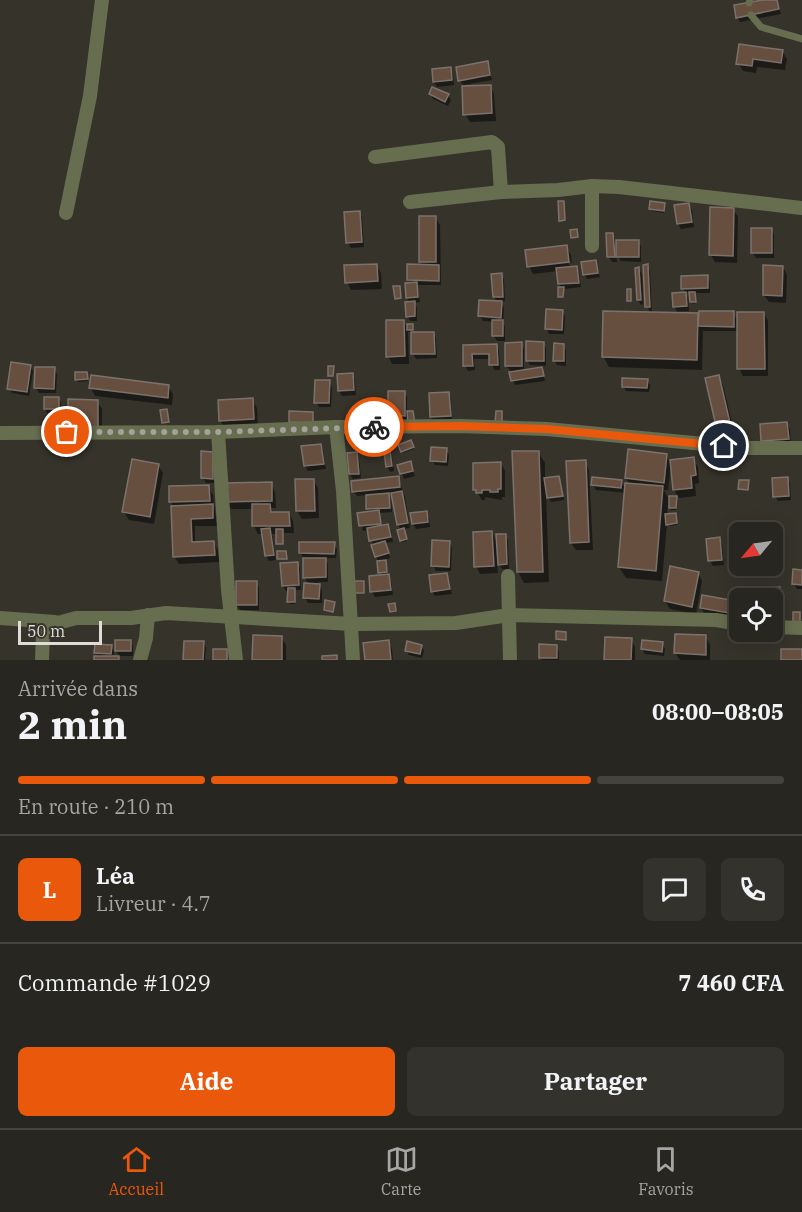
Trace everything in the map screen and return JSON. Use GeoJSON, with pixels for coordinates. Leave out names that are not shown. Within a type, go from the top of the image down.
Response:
{"type":"FeatureCollection","features":[{"type":"Feature","properties":{"kind":"street"},"geometry":{"type":"LineString","coordinates":[[66,213],[90,96],[102,0]]}},
{"type":"Feature","properties":{"kind":"street"},"geometry":{"type":"LineString","coordinates":[[375,157],[492,142],[498,147],[501,192]]}},
{"type":"Feature","properties":{"kind":"street"},"geometry":{"type":"LineString","coordinates":[[592,186],[592,246]]}},
{"type":"Feature","properties":{"kind":"street"},"geometry":{"type":"LineString","coordinates":[[410,202],[501,192],[592,186],[619,187],[802,208]]}},
{"type":"Feature","properties":{"kind":"street"},"geometry":{"type":"LineString","coordinates":[[0,433],[218,432],[336,427],[460,426],[547,429],[746,448],[802,448]]}},
{"type":"Feature","properties":{"kind":"street"},"geometry":{"type":"LineString","coordinates":[[336,427],[343,491],[353,660]]}},
{"type":"Feature","properties":{"kind":"street"},"geometry":{"type":"LineString","coordinates":[[218,432],[236,660]]}},
{"type":"Feature","properties":{"kind":"street"},"geometry":{"type":"LineString","coordinates":[[508,576],[510,660]]}},
{"type":"Feature","properties":{"kind":"street"},"geometry":{"type":"LineString","coordinates":[[42,660],[43,634],[46,626],[76,618],[105,619],[166,614],[351,624],[456,623],[509,615],[729,622]]}},
{"type":"Feature","properties":{"kind":"street"},"geometry":{"type":"LineString","coordinates":[[140,660],[146,638],[148,615]]}},
{"type":"Feature","properties":{"kind":"street"},"geometry":{"type":"LineString","coordinates":[[0,618],[55,622]]}},
{"type":"Feature","properties":{"kind":"street"},"geometry":{"type":"LineString","coordinates":[[783,627],[802,628]]}},
{"type":"Feature","properties":{"kind":"lane"},"geometry":{"type":"LineString","coordinates":[[751,15],[761,27],[802,39]]}},
{"type":"Feature","properties":{"kind":"building"},"geometry":{"type":"Polygon","coordinates":[[[777,0],[779,9],[736,18],[734,5],[777,0]]]}},
{"type":"Feature","properties":{"kind":"building"},"geometry":{"type":"Polygon","coordinates":[[[739,44],[783,50],[781,63],[753,59],[752,66],[736,64],[739,44]]]}},
{"type":"Feature","properties":{"kind":"building"},"geometry":{"type":"Polygon","coordinates":[[[488,61],[490,75],[458,81],[456,67],[488,61]]]}},
{"type":"Feature","properties":{"kind":"building"},"geometry":{"type":"Polygon","coordinates":[[[451,67],[452,80],[433,82],[432,69],[451,67]]]}},
{"type":"Feature","properties":{"kind":"building"},"geometry":{"type":"Polygon","coordinates":[[[491,85],[492,113],[463,115],[462,86],[491,85]]]}},
{"type":"Feature","properties":{"kind":"building"},"geometry":{"type":"Polygon","coordinates":[[[432,87],[449,94],[445,102],[429,94],[432,87]]]}},
{"type":"Feature","properties":{"kind":"building"},"geometry":{"type":"Polygon","coordinates":[[[558,201],[564,201],[565,220],[559,221],[558,201]]]}},
{"type":"Feature","properties":{"kind":"building"},"geometry":{"type":"Polygon","coordinates":[[[650,201],[665,203],[664,211],[649,209],[650,201]]]}},
{"type":"Feature","properties":{"kind":"building"},"geometry":{"type":"Polygon","coordinates":[[[689,203],[692,222],[677,224],[674,205],[689,203]]]}},
{"type":"Feature","properties":{"kind":"building"},"geometry":{"type":"Polygon","coordinates":[[[710,207],[734,208],[733,256],[709,255],[710,207]]]}},
{"type":"Feature","properties":{"kind":"building"},"geometry":{"type":"Polygon","coordinates":[[[360,211],[362,242],[346,243],[344,212],[360,211]]]}},
{"type":"Feature","properties":{"kind":"building"},"geometry":{"type":"Polygon","coordinates":[[[419,216],[436,216],[436,262],[419,262],[419,216]]]}},
{"type":"Feature","properties":{"kind":"building"},"geometry":{"type":"Polygon","coordinates":[[[751,228],[772,228],[772,253],[751,253],[751,228]]]}},
{"type":"Feature","properties":{"kind":"building"},"geometry":{"type":"Polygon","coordinates":[[[577,229],[578,237],[571,238],[570,230],[577,229]]]}},
{"type":"Feature","properties":{"kind":"building"},"geometry":{"type":"Polygon","coordinates":[[[606,233],[613,233],[615,257],[607,257],[606,233]]]}},
{"type":"Feature","properties":{"kind":"building"},"geometry":{"type":"Polygon","coordinates":[[[616,240],[639,240],[639,257],[616,257],[616,240]]]}},
{"type":"Feature","properties":{"kind":"building"},"geometry":{"type":"Polygon","coordinates":[[[567,245],[569,262],[527,267],[525,250],[567,245]]]}},
{"type":"Feature","properties":{"kind":"building"},"geometry":{"type":"Polygon","coordinates":[[[596,260],[598,273],[583,275],[581,262],[596,260]]]}},
{"type":"Feature","properties":{"kind":"building"},"geometry":{"type":"Polygon","coordinates":[[[377,264],[378,281],[345,283],[344,265],[377,264]]]}},
{"type":"Feature","properties":{"kind":"building"},"geometry":{"type":"Polygon","coordinates":[[[407,264],[439,265],[439,281],[407,280],[407,264]]]}},
{"type":"Feature","properties":{"kind":"building"},"geometry":{"type":"Polygon","coordinates":[[[648,264],[650,307],[645,307],[643,265],[648,264]]]}},
{"type":"Feature","properties":{"kind":"building"},"geometry":{"type":"Polygon","coordinates":[[[763,265],[783,266],[782,296],[763,295],[763,265]]]}},
{"type":"Feature","properties":{"kind":"building"},"geometry":{"type":"Polygon","coordinates":[[[577,266],[579,283],[558,284],[556,268],[577,266]]]}},
{"type":"Feature","properties":{"kind":"building"},"geometry":{"type":"Polygon","coordinates":[[[639,267],[641,300],[637,300],[635,268],[639,267]]]}},
{"type":"Feature","properties":{"kind":"building"},"geometry":{"type":"Polygon","coordinates":[[[502,273],[503,297],[493,297],[491,274],[502,273]]]}},
{"type":"Feature","properties":{"kind":"building"},"geometry":{"type":"Polygon","coordinates":[[[708,275],[708,288],[681,289],[681,276],[708,275]]]}},
{"type":"Feature","properties":{"kind":"building"},"geometry":{"type":"Polygon","coordinates":[[[417,282],[418,297],[406,298],[405,283],[417,282]]]}},
{"type":"Feature","properties":{"kind":"building"},"geometry":{"type":"Polygon","coordinates":[[[393,286],[400,286],[401,298],[395,299],[393,286]]]}},
{"type":"Feature","properties":{"kind":"building"},"geometry":{"type":"Polygon","coordinates":[[[558,287],[564,287],[563,297],[558,297],[558,287]]]}},
{"type":"Feature","properties":{"kind":"building"},"geometry":{"type":"Polygon","coordinates":[[[627,289],[631,289],[631,301],[627,301],[627,289]]]}},
{"type":"Feature","properties":{"kind":"building"},"geometry":{"type":"Polygon","coordinates":[[[686,292],[687,306],[673,307],[672,293],[686,292]]]}},
{"type":"Feature","properties":{"kind":"building"},"geometry":{"type":"Polygon","coordinates":[[[689,292],[695,292],[696,302],[690,302],[689,292]]]}},
{"type":"Feature","properties":{"kind":"building"},"geometry":{"type":"Polygon","coordinates":[[[479,300],[502,301],[501,318],[478,316],[479,300]]]}},
{"type":"Feature","properties":{"kind":"building"},"geometry":{"type":"Polygon","coordinates":[[[415,301],[415,316],[406,317],[405,302],[415,301]]]}},
{"type":"Feature","properties":{"kind":"building"},"geometry":{"type":"Polygon","coordinates":[[[546,309],[563,310],[562,330],[545,329],[546,309]]]}},
{"type":"Feature","properties":{"kind":"building"},"geometry":{"type":"Polygon","coordinates":[[[603,311],[698,313],[697,360],[602,357],[603,311]]]}},
{"type":"Feature","properties":{"kind":"building"},"geometry":{"type":"Polygon","coordinates":[[[699,311],[734,311],[734,327],[698,326],[699,311]]]}},
{"type":"Feature","properties":{"kind":"building"},"geometry":{"type":"Polygon","coordinates":[[[737,312],[764,312],[765,369],[737,369],[737,312]]]}},
{"type":"Feature","properties":{"kind":"building"},"geometry":{"type":"Polygon","coordinates":[[[386,320],[404,320],[405,356],[386,357],[386,320]]]}},
{"type":"Feature","properties":{"kind":"building"},"geometry":{"type":"Polygon","coordinates":[[[492,320],[503,320],[503,336],[492,336],[492,320]]]}},
{"type":"Feature","properties":{"kind":"building"},"geometry":{"type":"Polygon","coordinates":[[[407,324],[413,324],[413,330],[407,330],[407,324]]]}},
{"type":"Feature","properties":{"kind":"building"},"geometry":{"type":"Polygon","coordinates":[[[411,332],[434,332],[435,354],[411,354],[411,332]]]}},
{"type":"Feature","properties":{"kind":"building"},"geometry":{"type":"Polygon","coordinates":[[[526,341],[544,342],[544,361],[526,361],[526,341]]]}},
{"type":"Feature","properties":{"kind":"building"},"geometry":{"type":"Polygon","coordinates":[[[522,342],[522,366],[505,366],[505,343],[522,342]]]}},
{"type":"Feature","properties":{"kind":"building"},"geometry":{"type":"Polygon","coordinates":[[[554,343],[564,344],[564,361],[553,361],[554,343]]]}},
{"type":"Feature","properties":{"kind":"building"},"geometry":{"type":"Polygon","coordinates":[[[497,344],[498,365],[489,365],[489,354],[472,354],[473,366],[463,366],[463,345],[497,344]]]}},
{"type":"Feature","properties":{"kind":"building"},"geometry":{"type":"Polygon","coordinates":[[[11,362],[31,365],[27,392],[7,389],[11,362]]]}},
{"type":"Feature","properties":{"kind":"building"},"geometry":{"type":"Polygon","coordinates":[[[328,366],[334,366],[333,376],[328,376],[328,366]]]}},
{"type":"Feature","properties":{"kind":"building"},"geometry":{"type":"Polygon","coordinates":[[[35,367],[55,367],[54,389],[34,388],[35,367]]]}},
{"type":"Feature","properties":{"kind":"building"},"geometry":{"type":"Polygon","coordinates":[[[542,367],[544,376],[511,381],[509,372],[542,367]]]}},
{"type":"Feature","properties":{"kind":"building"},"geometry":{"type":"Polygon","coordinates":[[[75,372],[87,372],[88,379],[75,380],[75,372]]]}},
{"type":"Feature","properties":{"kind":"building"},"geometry":{"type":"Polygon","coordinates":[[[353,373],[354,390],[338,391],[337,374],[353,373]]]}},
{"type":"Feature","properties":{"kind":"building"},"geometry":{"type":"Polygon","coordinates":[[[91,375],[169,385],[168,398],[89,388],[91,375]]]}},
{"type":"Feature","properties":{"kind":"building"},"geometry":{"type":"Polygon","coordinates":[[[719,375],[730,423],[716,426],[705,378],[719,375]]]}},
{"type":"Feature","properties":{"kind":"building"},"geometry":{"type":"Polygon","coordinates":[[[622,378],[648,379],[647,388],[622,387],[622,378]]]}},
{"type":"Feature","properties":{"kind":"building"},"geometry":{"type":"Polygon","coordinates":[[[315,380],[330,380],[329,403],[314,403],[315,380]]]}},
{"type":"Feature","properties":{"kind":"building"},"geometry":{"type":"Polygon","coordinates":[[[388,391],[405,391],[405,416],[388,415],[388,391]]]}},
{"type":"Feature","properties":{"kind":"building"},"geometry":{"type":"Polygon","coordinates":[[[449,392],[451,416],[430,417],[429,393],[449,392]]]}},
{"type":"Feature","properties":{"kind":"building"},"geometry":{"type":"Polygon","coordinates":[[[44,397],[59,397],[59,409],[44,409],[44,397]]]}},
{"type":"Feature","properties":{"kind":"building"},"geometry":{"type":"Polygon","coordinates":[[[253,398],[254,419],[219,421],[218,400],[253,398]]]}},
{"type":"Feature","properties":{"kind":"building"},"geometry":{"type":"Polygon","coordinates":[[[68,399],[98,400],[98,427],[68,426],[68,399]]]}},
{"type":"Feature","properties":{"kind":"building"},"geometry":{"type":"Polygon","coordinates":[[[167,409],[169,422],[162,423],[160,410],[167,409]]]}},
{"type":"Feature","properties":{"kind":"building"},"geometry":{"type":"Polygon","coordinates":[[[289,411],[313,412],[313,423],[289,422],[289,411]]]}},
{"type":"Feature","properties":{"kind":"building"},"geometry":{"type":"Polygon","coordinates":[[[407,411],[413,411],[415,424],[408,425],[407,411]]]}},
{"type":"Feature","properties":{"kind":"building"},"geometry":{"type":"Polygon","coordinates":[[[496,411],[502,411],[502,423],[495,423],[496,411]]]}},
{"type":"Feature","properties":{"kind":"building"},"geometry":{"type":"Polygon","coordinates":[[[787,422],[789,439],[761,441],[760,424],[787,422]]]}},
{"type":"Feature","properties":{"kind":"building"},"geometry":{"type":"Polygon","coordinates":[[[411,440],[414,447],[401,452],[398,445],[411,440]]]}},
{"type":"Feature","properties":{"kind":"building"},"geometry":{"type":"Polygon","coordinates":[[[389,443],[392,466],[386,467],[383,444],[389,443]]]}},
{"type":"Feature","properties":{"kind":"building"},"geometry":{"type":"Polygon","coordinates":[[[321,444],[324,464],[304,466],[301,446],[321,444]]]}},
{"type":"Feature","properties":{"kind":"building"},"geometry":{"type":"Polygon","coordinates":[[[431,447],[447,448],[446,462],[430,461],[431,447]]]}},
{"type":"Feature","properties":{"kind":"building"},"geometry":{"type":"Polygon","coordinates":[[[628,449],[667,454],[664,483],[625,478],[628,449]]]}},
{"type":"Feature","properties":{"kind":"building"},"geometry":{"type":"Polygon","coordinates":[[[201,451],[213,452],[213,479],[201,478],[201,451]]]}},
{"type":"Feature","properties":{"kind":"building"},"geometry":{"type":"Polygon","coordinates":[[[512,451],[539,451],[543,572],[517,572],[512,451]]]}},
{"type":"Feature","properties":{"kind":"building"},"geometry":{"type":"Polygon","coordinates":[[[357,452],[359,474],[349,474],[347,453],[357,452]]]}},
{"type":"Feature","properties":{"kind":"building"},"geometry":{"type":"Polygon","coordinates":[[[694,457],[696,475],[691,476],[692,488],[673,490],[670,460],[694,457]]]}},
{"type":"Feature","properties":{"kind":"building"},"geometry":{"type":"Polygon","coordinates":[[[132,459],[159,464],[150,517],[122,512],[132,459]]]}},
{"type":"Feature","properties":{"kind":"building"},"geometry":{"type":"Polygon","coordinates":[[[586,460],[589,542],[570,543],[566,461],[586,460]]]}},
{"type":"Feature","properties":{"kind":"building"},"geometry":{"type":"Polygon","coordinates":[[[411,461],[413,471],[400,474],[397,465],[411,461]]]}},
{"type":"Feature","properties":{"kind":"building"},"geometry":{"type":"Polygon","coordinates":[[[501,462],[501,489],[498,489],[498,492],[482,490],[482,493],[476,493],[476,490],[473,490],[473,463],[501,462]]]}},
{"type":"Feature","properties":{"kind":"building"},"geometry":{"type":"Polygon","coordinates":[[[399,476],[400,487],[352,492],[351,481],[399,476]]]}},
{"type":"Feature","properties":{"kind":"building"},"geometry":{"type":"Polygon","coordinates":[[[559,476],[563,496],[547,498],[544,478],[559,476]]]}},
{"type":"Feature","properties":{"kind":"building"},"geometry":{"type":"Polygon","coordinates":[[[592,477],[622,480],[621,488],[591,485],[592,477]]]}},
{"type":"Feature","properties":{"kind":"building"},"geometry":{"type":"Polygon","coordinates":[[[788,477],[789,496],[773,497],[772,478],[788,477]]]}},
{"type":"Feature","properties":{"kind":"building"},"geometry":{"type":"Polygon","coordinates":[[[295,479],[314,479],[315,511],[296,511],[295,479]]]}},
{"type":"Feature","properties":{"kind":"building"},"geometry":{"type":"Polygon","coordinates":[[[739,480],[749,480],[748,490],[738,489],[739,480]]]}},
{"type":"Feature","properties":{"kind":"building"},"geometry":{"type":"Polygon","coordinates":[[[272,482],[272,501],[225,502],[225,483],[272,482]]]}},
{"type":"Feature","properties":{"kind":"building"},"geometry":{"type":"Polygon","coordinates":[[[625,483],[663,486],[656,571],[618,567],[625,483]]]}},
{"type":"Feature","properties":{"kind":"building"},"geometry":{"type":"Polygon","coordinates":[[[209,485],[210,501],[169,502],[169,486],[209,485]]]}},
{"type":"Feature","properties":{"kind":"building"},"geometry":{"type":"Polygon","coordinates":[[[402,491],[408,523],[397,525],[391,493],[402,491]]]}},
{"type":"Feature","properties":{"kind":"building"},"geometry":{"type":"Polygon","coordinates":[[[389,493],[390,508],[366,509],[366,495],[389,493]]]}},
{"type":"Feature","properties":{"kind":"building"},"geometry":{"type":"Polygon","coordinates":[[[669,496],[677,496],[676,508],[669,508],[669,496]]]}},
{"type":"Feature","properties":{"kind":"building"},"geometry":{"type":"Polygon","coordinates":[[[213,504],[213,518],[191,519],[192,542],[214,541],[215,555],[173,557],[171,506],[213,504]]]}},
{"type":"Feature","properties":{"kind":"building"},"geometry":{"type":"Polygon","coordinates":[[[252,504],[270,504],[271,512],[289,512],[290,526],[252,526],[252,504]]]}},
{"type":"Feature","properties":{"kind":"building"},"geometry":{"type":"Polygon","coordinates":[[[379,510],[381,524],[359,526],[357,513],[379,510]]]}},
{"type":"Feature","properties":{"kind":"building"},"geometry":{"type":"Polygon","coordinates":[[[427,511],[428,522],[412,524],[410,513],[427,511]]]}},
{"type":"Feature","properties":{"kind":"building"},"geometry":{"type":"Polygon","coordinates":[[[676,513],[677,523],[666,525],[665,514],[676,513]]]}},
{"type":"Feature","properties":{"kind":"building"},"geometry":{"type":"Polygon","coordinates":[[[388,524],[391,537],[369,541],[367,528],[388,524]]]}},
{"type":"Feature","properties":{"kind":"building"},"geometry":{"type":"Polygon","coordinates":[[[270,528],[274,555],[265,556],[261,529],[270,528]]]}},
{"type":"Feature","properties":{"kind":"building"},"geometry":{"type":"Polygon","coordinates":[[[404,528],[407,539],[400,541],[397,530],[404,528]]]}},
{"type":"Feature","properties":{"kind":"building"},"geometry":{"type":"Polygon","coordinates":[[[276,529],[283,529],[283,544],[276,544],[276,529]]]}},
{"type":"Feature","properties":{"kind":"building"},"geometry":{"type":"Polygon","coordinates":[[[492,531],[494,566],[474,567],[473,532],[492,531]]]}},
{"type":"Feature","properties":{"kind":"building"},"geometry":{"type":"Polygon","coordinates":[[[496,534],[506,534],[507,564],[498,565],[496,534]]]}},
{"type":"Feature","properties":{"kind":"building"},"geometry":{"type":"Polygon","coordinates":[[[720,537],[722,560],[708,561],[706,539],[720,537]]]}},
{"type":"Feature","properties":{"kind":"building"},"geometry":{"type":"Polygon","coordinates":[[[432,540],[450,541],[449,567],[431,566],[432,540]]]}},
{"type":"Feature","properties":{"kind":"building"},"geometry":{"type":"Polygon","coordinates":[[[385,541],[389,553],[375,557],[371,545],[385,541]]]}},
{"type":"Feature","properties":{"kind":"building"},"geometry":{"type":"Polygon","coordinates":[[[299,542],[335,542],[334,554],[299,553],[299,542]]]}},
{"type":"Feature","properties":{"kind":"building"},"geometry":{"type":"Polygon","coordinates":[[[277,551],[286,551],[287,559],[277,559],[277,551]]]}},
{"type":"Feature","properties":{"kind":"building"},"geometry":{"type":"Polygon","coordinates":[[[303,558],[326,558],[326,577],[303,578],[303,558]]]}},
{"type":"Feature","properties":{"kind":"building"},"geometry":{"type":"Polygon","coordinates":[[[386,560],[387,572],[378,573],[377,561],[386,560]]]}},
{"type":"Feature","properties":{"kind":"building"},"geometry":{"type":"Polygon","coordinates":[[[298,562],[299,585],[282,586],[280,563],[298,562]]]}},
{"type":"Feature","properties":{"kind":"building"},"geometry":{"type":"Polygon","coordinates":[[[670,566],[699,572],[692,607],[664,601],[670,566]]]}},
{"type":"Feature","properties":{"kind":"building"},"geometry":{"type":"Polygon","coordinates":[[[793,569],[802,570],[802,585],[792,584],[793,569]]]}},
{"type":"Feature","properties":{"kind":"building"},"geometry":{"type":"Polygon","coordinates":[[[447,573],[450,589],[431,592],[429,575],[447,573]]]}},
{"type":"Feature","properties":{"kind":"building"},"geometry":{"type":"Polygon","coordinates":[[[389,574],[391,590],[370,592],[369,576],[389,574]]]}},
{"type":"Feature","properties":{"kind":"building"},"geometry":{"type":"Polygon","coordinates":[[[236,581],[257,581],[257,605],[236,605],[236,581]]]}},
{"type":"Feature","properties":{"kind":"building"},"geometry":{"type":"Polygon","coordinates":[[[352,581],[364,581],[364,593],[353,593],[352,581]]]}},
{"type":"Feature","properties":{"kind":"building"},"geometry":{"type":"Polygon","coordinates":[[[304,583],[320,584],[319,599],[303,598],[304,583]]]}},
{"type":"Feature","properties":{"kind":"building"},"geometry":{"type":"Polygon","coordinates":[[[288,588],[295,588],[295,602],[287,602],[288,588]]]}},
{"type":"Feature","properties":{"kind":"building"},"geometry":{"type":"Polygon","coordinates":[[[702,595],[729,600],[729,613],[700,608],[702,595]]]}},
{"type":"Feature","properties":{"kind":"building"},"geometry":{"type":"Polygon","coordinates":[[[325,600],[335,602],[333,612],[324,610],[325,600]]]}},
{"type":"Feature","properties":{"kind":"building"},"geometry":{"type":"Polygon","coordinates":[[[395,603],[396,611],[390,612],[388,604],[395,603]]]}},
{"type":"Feature","properties":{"kind":"building"},"geometry":{"type":"Polygon","coordinates":[[[793,612],[800,612],[800,626],[793,626],[793,612]]]}},
{"type":"Feature","properties":{"kind":"building"},"geometry":{"type":"Polygon","coordinates":[[[556,631],[566,632],[566,640],[556,639],[556,631]]]}},
{"type":"Feature","properties":{"kind":"building"},"geometry":{"type":"Polygon","coordinates":[[[675,634],[706,635],[706,655],[674,653],[675,634]]]}},
{"type":"Feature","properties":{"kind":"building"},"geometry":{"type":"Polygon","coordinates":[[[253,635],[282,636],[282,660],[252,660],[253,635]]]}},
{"type":"Feature","properties":{"kind":"building"},"geometry":{"type":"Polygon","coordinates":[[[605,637],[632,638],[631,660],[604,660],[605,637]]]}},
{"type":"Feature","properties":{"kind":"building"},"geometry":{"type":"Polygon","coordinates":[[[115,640],[131,640],[131,651],[115,651],[115,640]]]}},
{"type":"Feature","properties":{"kind":"building"},"geometry":{"type":"Polygon","coordinates":[[[389,640],[391,660],[365,660],[363,643],[389,640]]]}},
{"type":"Feature","properties":{"kind":"building"},"geometry":{"type":"Polygon","coordinates":[[[642,640],[663,642],[662,652],[641,649],[642,640]]]}},
{"type":"Feature","properties":{"kind":"building"},"geometry":{"type":"Polygon","coordinates":[[[184,641],[204,641],[203,660],[183,660],[184,641]]]}},
{"type":"Feature","properties":{"kind":"building"},"geometry":{"type":"Polygon","coordinates":[[[407,641],[422,645],[420,654],[405,651],[407,641]]]}},
{"type":"Feature","properties":{"kind":"building"},"geometry":{"type":"Polygon","coordinates":[[[95,644],[112,645],[111,654],[94,653],[95,644]]]}},
{"type":"Feature","properties":{"kind":"building"},"geometry":{"type":"Polygon","coordinates":[[[539,644],[557,645],[557,658],[539,658],[539,644]]]}},
{"type":"Feature","properties":{"kind":"building"},"geometry":{"type":"Polygon","coordinates":[[[213,649],[227,649],[227,660],[213,660],[213,649]]]}},
{"type":"Feature","properties":{"kind":"building"},"geometry":{"type":"Polygon","coordinates":[[[781,649],[802,649],[802,660],[781,660],[781,649]]]}},
{"type":"Feature","properties":{"kind":"building"},"geometry":{"type":"Polygon","coordinates":[[[337,655],[337,660],[322,660],[322,656],[337,655]]]}},
{"type":"Feature","properties":{"kind":"building"},"geometry":{"type":"Polygon","coordinates":[[[94,656],[119,656],[119,660],[94,660],[94,656]]]}},
{"type":"Feature","properties":{"kind":"way so far"},"geometry":{"type":"LineString","coordinates":[[67,432],[218,432],[374,427]]}},
{"type":"Feature","properties":{"kind":"route"},"geometry":{"type":"LineString","coordinates":[[374,427],[460,426],[547,429],[724,446]]}}]}
